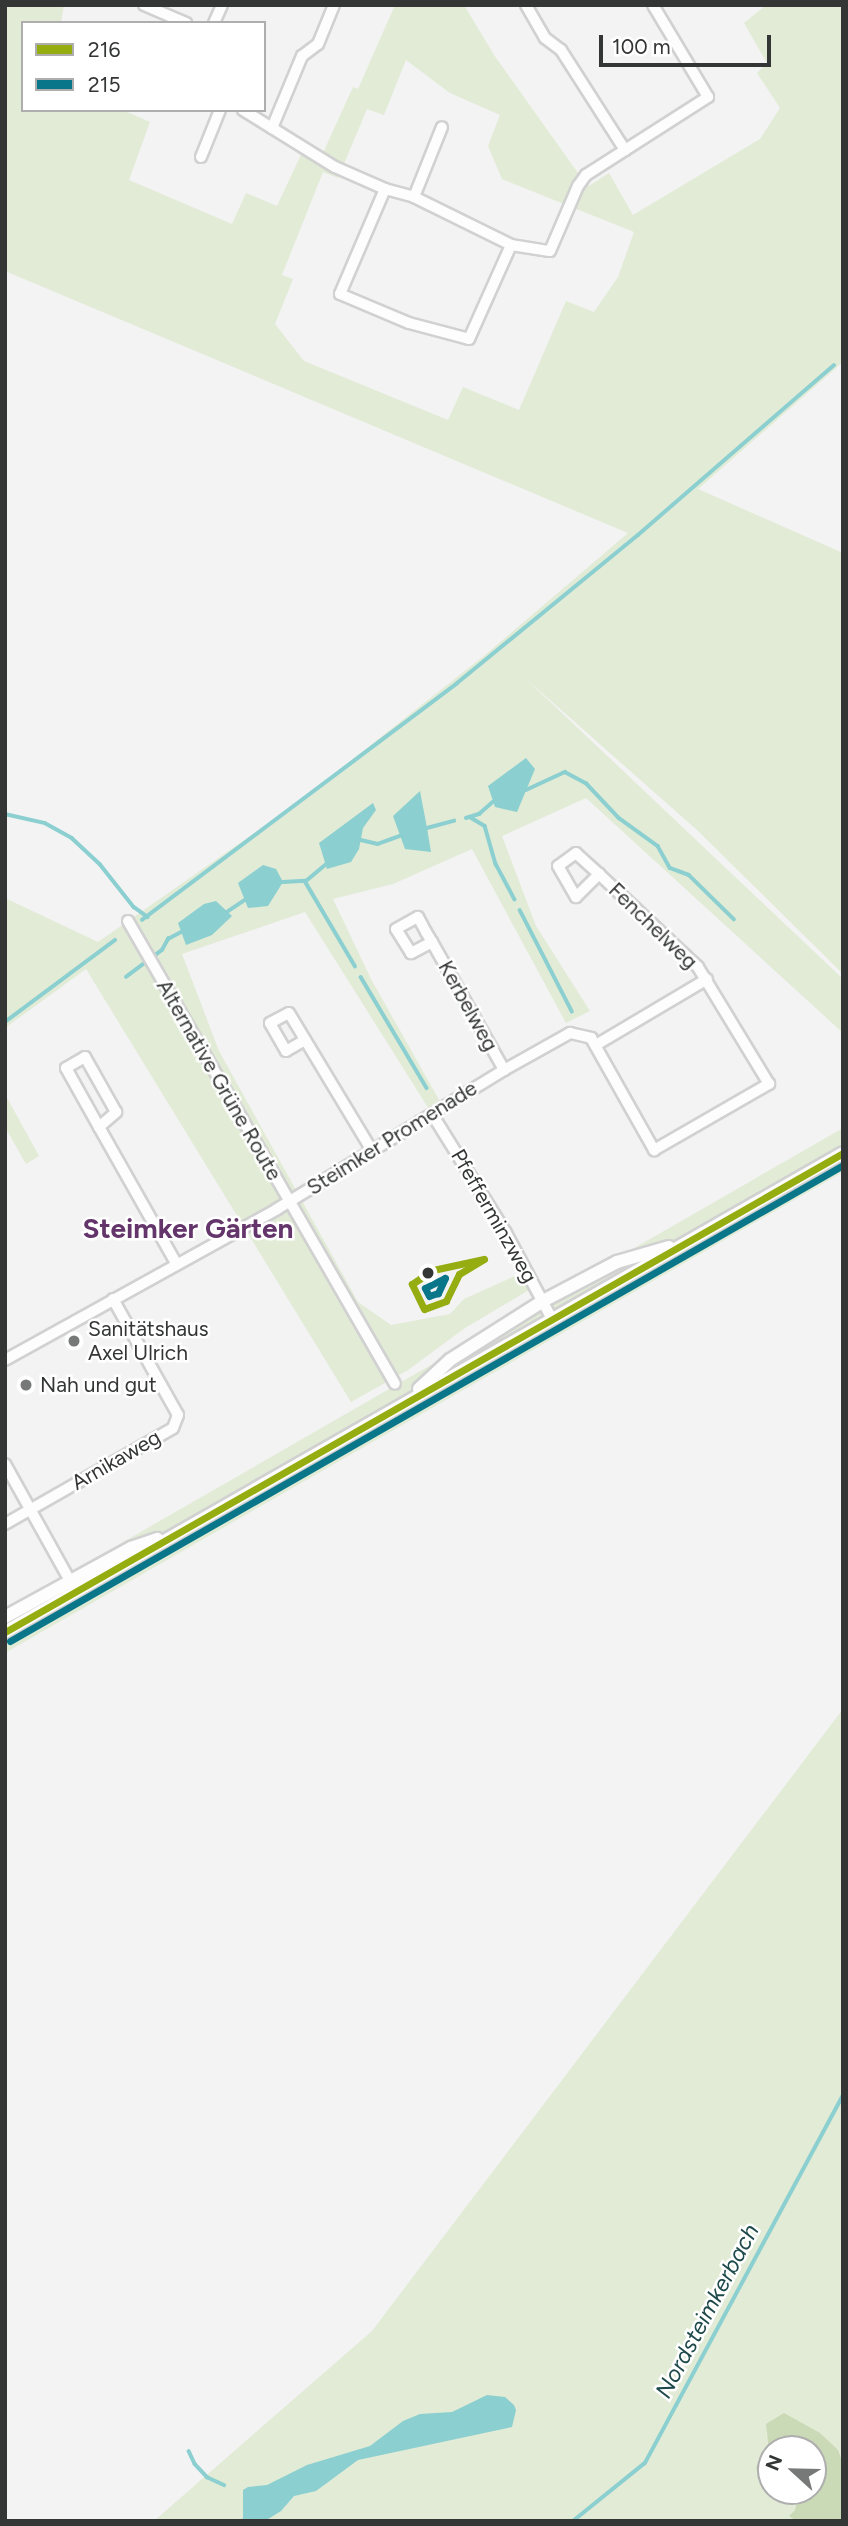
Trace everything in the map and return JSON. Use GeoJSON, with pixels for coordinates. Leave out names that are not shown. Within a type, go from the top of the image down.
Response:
{"type":"FeatureCollection","features":[{"type":"Feature","properties":{"kind":"street"},"geometry":{"type":"LineString","coordinates":[[144,5],[181,21]]}},
{"type":"Feature","properties":{"kind":"street"},"geometry":{"type":"LineString","coordinates":[[215,21],[222,5]]}},
{"type":"Feature","properties":{"kind":"street"},"geometry":{"type":"LineString","coordinates":[[272,128],[302,56],[318,44],[334,5]]}},
{"type":"Feature","properties":{"kind":"street"},"geometry":{"type":"LineString","coordinates":[[526,5],[545,38],[561,50],[625,150]]}},
{"type":"Feature","properties":{"kind":"street"},"geometry":{"type":"LineString","coordinates":[[246,112],[335,167],[385,189],[414,197],[511,244],[550,251],[581,181],[708,97],[653,5]]}},
{"type":"Feature","properties":{"kind":"street"},"geometry":{"type":"LineString","coordinates":[[201,157],[219,112]]}},
{"type":"Feature","properties":{"kind":"street"},"geometry":{"type":"LineString","coordinates":[[414,197],[442,127]]}},
{"type":"Feature","properties":{"kind":"street"},"geometry":{"type":"LineString","coordinates":[[385,189],[340,294],[409,323],[469,340],[511,244]]}},
{"type":"Feature","properties":{"kind":"street","name":"Fenchelweg"},"geometry":{"type":"LineString","coordinates":[[596,1045],[654,1150],[769,1084],[707,979],[598,874],[576,853],[558,866],[576,897],[598,874]]}},
{"type":"Feature","properties":{"kind":"street","name":"Alternative Grüne Route"},"geometry":{"type":"LineString","coordinates":[[128,921],[395,1384]]}},
{"type":"Feature","properties":{"kind":"street","name":"Kerbelweg"},"geometry":{"type":"LineString","coordinates":[[432,942],[504,1070]]}},
{"type":"Feature","properties":{"kind":"street"},"geometry":{"type":"LineString","coordinates":[[596,1045],[707,979]]}},
{"type":"Feature","properties":{"kind":"street","name":"Steimker Promenade"},"geometry":{"type":"LineString","coordinates":[[5,1360],[289,1201],[504,1070],[570,1033],[591,1038],[596,1045]]}},
{"type":"Feature","properties":{"kind":"street"},"geometry":{"type":"LineString","coordinates":[[305,1040],[373,1152]]}},
{"type":"Feature","properties":{"kind":"street"},"geometry":{"type":"LineString","coordinates":[[99,1127],[116,1112],[85,1057],[66,1068],[99,1127],[176,1264]]}},
{"type":"Feature","properties":{"kind":"street","name":"Pfefferminzweg"},"geometry":{"type":"LineString","coordinates":[[432,1114],[506,1233],[552,1319]]}},
{"type":"Feature","properties":{"kind":"street"},"geometry":{"type":"LineString","coordinates":[[5,1632],[131,1548],[197,1524],[843,1153]]}},
{"type":"Feature","properties":{"kind":"street"},"geometry":{"type":"LineString","coordinates":[[379,1418],[416,1391],[450,1360],[542,1301],[608,1266],[705,1233]]}},
{"type":"Feature","properties":{"kind":"street","name":"Arnikaweg"},"geometry":{"type":"LineString","coordinates":[[5,1524],[173,1428],[178,1416],[113,1299]]}},
{"type":"Feature","properties":{"kind":"street"},"geometry":{"type":"LineString","coordinates":[[5,1464],[73,1585]]}},
{"type":"Feature","properties":{"kind":"street"},"geometry":{"type":"LineString","coordinates":[[5,1617],[73,1585]]}},
{"type":"Feature","properties":{"kind":"green space"},"geometry":{"type":"Polygon","coordinates":[[[5,5],[64,5],[61,21],[21,21],[21,112],[128,112],[150,122],[129,180],[232,224],[246,193],[277,206],[306,144],[323,153],[353,87],[358,89],[395,5],[464,5],[494,55],[578,173],[589,186],[609,173],[633,215],[760,139],[780,108],[757,73],[767,63],[744,23],[766,5],[843,5],[843,362],[698,489],[843,553],[843,974],[697,830],[525,678],[843,979],[843,1033],[586,798],[502,836],[536,926],[590,1011],[566,1023],[472,849],[393,884],[333,899],[371,979],[443,1107],[432,1114],[305,912],[182,954],[219,1051],[358,1302],[391,1325],[450,1314],[464,1299],[517,1275],[531,1282],[534,1287],[465,1328],[408,1370],[351,1402],[86,969],[5,1028],[5,898],[98,942],[293,806],[485,655],[628,533],[5,271],[5,5]],[[406,60],[384,115],[367,109],[338,178],[323,172],[282,275],[293,279],[275,324],[304,361],[448,420],[463,387],[519,410],[566,301],[594,312],[618,277],[634,232],[502,179],[488,146],[500,115],[450,93],[406,60]]]}},
{"type":"Feature","properties":{"kind":"green space"},"geometry":{"type":"Polygon","coordinates":[[[5,1094],[39,1156],[26,1164],[5,1127],[5,1094]]]}},
{"type":"Feature","properties":{"kind":"green space"},"geometry":{"type":"Polygon","coordinates":[[[843,1128],[843,1172],[5,1653],[5,1610],[843,1128]]]}},
{"type":"Feature","properties":{"kind":"green space"},"geometry":{"type":"Polygon","coordinates":[[[843,1709],[843,2463],[838,2450],[827,2447],[827,2435],[757,2435],[757,2505],[796,2505],[789,2516],[796,2521],[154,2521],[372,2331],[843,1709]]]}},
{"type":"Feature","properties":{"kind":"green space"},"geometry":{"type":"Polygon","coordinates":[[[784,2413],[822,2435],[767,2435],[766,2424],[784,2413]]]}},
{"type":"Feature","properties":{"kind":"green space"},"geometry":{"type":"Polygon","coordinates":[[[827,2440],[838,2450],[843,2463],[843,2521],[796,2521],[789,2516],[796,2505],[827,2505],[827,2440]]]}},
{"type":"Feature","properties":{"kind":"water"},"geometry":{"type":"Polygon","coordinates":[[[526,758],[535,769],[517,812],[495,807],[488,786],[526,758]]]}},
{"type":"Feature","properties":{"kind":"water"},"geometry":{"type":"Polygon","coordinates":[[[420,791],[431,852],[405,849],[393,816],[420,791]]]}},
{"type":"Feature","properties":{"kind":"water"},"geometry":{"type":"Polygon","coordinates":[[[373,803],[376,810],[363,828],[359,849],[351,862],[327,869],[319,843],[373,803]]]}},
{"type":"Feature","properties":{"kind":"water"},"geometry":{"type":"Polygon","coordinates":[[[263,865],[276,869],[283,882],[268,906],[248,908],[238,883],[263,865]]]}},
{"type":"Feature","properties":{"kind":"water"},"geometry":{"type":"Polygon","coordinates":[[[216,901],[232,916],[212,935],[186,945],[178,923],[204,904],[216,901]]]}},
{"type":"Feature","properties":{"kind":"water"},"geometry":{"type":"Polygon","coordinates":[[[487,2395],[505,2397],[514,2405],[516,2410],[512,2427],[358,2460],[316,2491],[294,2496],[281,2511],[265,2521],[240,2521],[243,2518],[243,2490],[248,2487],[267,2485],[307,2465],[370,2446],[403,2421],[420,2414],[452,2412],[487,2395]]]}},
{"type":"Feature","properties":{"kind":"waterway"},"geometry":{"type":"LineString","coordinates":[[142,920],[456,684],[638,535],[834,365]]}},
{"type":"Feature","properties":{"kind":"waterway"},"geometry":{"type":"LineString","coordinates":[[526,790],[565,772],[586,783],[619,818],[658,846],[670,868],[689,875],[734,919]]}},
{"type":"Feature","properties":{"kind":"waterway"},"geometry":{"type":"LineString","coordinates":[[466,818],[479,814],[493,802]]}},
{"type":"Feature","properties":{"kind":"waterway"},"geometry":{"type":"LineString","coordinates":[[5,814],[45,823],[72,838],[100,864],[134,907],[148,917]]}},
{"type":"Feature","properties":{"kind":"waterway"},"geometry":{"type":"LineString","coordinates":[[470,817],[485,826],[496,864],[515,899]]}},
{"type":"Feature","properties":{"kind":"waterway"},"geometry":{"type":"LineString","coordinates":[[427,828],[454,821]]}},
{"type":"Feature","properties":{"kind":"waterway"},"geometry":{"type":"LineString","coordinates":[[361,840],[378,844],[400,836]]}},
{"type":"Feature","properties":{"kind":"waterway"},"geometry":{"type":"LineString","coordinates":[[306,881],[326,864]]}},
{"type":"Feature","properties":{"kind":"waterway"},"geometry":{"type":"LineString","coordinates":[[283,882],[305,881],[355,966]]}},
{"type":"Feature","properties":{"kind":"waterway"},"geometry":{"type":"LineString","coordinates":[[227,912],[245,900]]}},
{"type":"Feature","properties":{"kind":"waterway"},"geometry":{"type":"LineString","coordinates":[[520,910],[572,1011]]}},
{"type":"Feature","properties":{"kind":"waterway"},"geometry":{"type":"LineString","coordinates":[[126,977],[162,950],[168,939],[181,932]]}},
{"type":"Feature","properties":{"kind":"waterway"},"geometry":{"type":"LineString","coordinates":[[5,1022],[115,940]]}},
{"type":"Feature","properties":{"kind":"waterway"},"geometry":{"type":"LineString","coordinates":[[361,977],[427,1088]]}},
{"type":"Feature","properties":{"kind":"waterway","name":"Nordsteimkerbach"},"geometry":{"type":"LineString","coordinates":[[573,2521],[645,2463],[843,2096]]}},
{"type":"Feature","properties":{"kind":"waterway"},"geometry":{"type":"LineString","coordinates":[[189,2451],[195,2464],[207,2477],[224,2485]]}},
{"type":"Feature","properties":{"kind":"transit line","name":"216"},"geometry":{"type":"LineString","coordinates":[[5,1632],[843,1153]]}},
{"type":"Feature","properties":{"kind":"transit line","name":"215"},"geometry":{"type":"LineString","coordinates":[[10,1641],[843,1165]]}},
{"type":"Feature","properties":{"kind":"transit line","name":"216"},"geometry":{"type":"LineString","coordinates":[[484,1259],[459,1274],[446,1301],[424,1309],[412,1284],[433,1270],[484,1259]]}},
{"type":"Feature","properties":{"kind":"transit line","name":"215"},"geometry":{"type":"LineString","coordinates":[[445,1278],[438,1293],[429,1296],[425,1288],[445,1278]]}},
{"type":"Feature","properties":{"kind":"place","name":"Sanitätshaus Axel Ulrich"},"geometry":{"type":"Point","coordinates":[74,1341]}},
{"type":"Feature","properties":{"kind":"place","name":"Nah und gut"},"geometry":{"type":"Point","coordinates":[26,1385]}},
{"type":"Feature","properties":{"kind":"district","name":"Steimker Gärten"},"geometry":{"type":"Point","coordinates":[188,1228]}}]}
